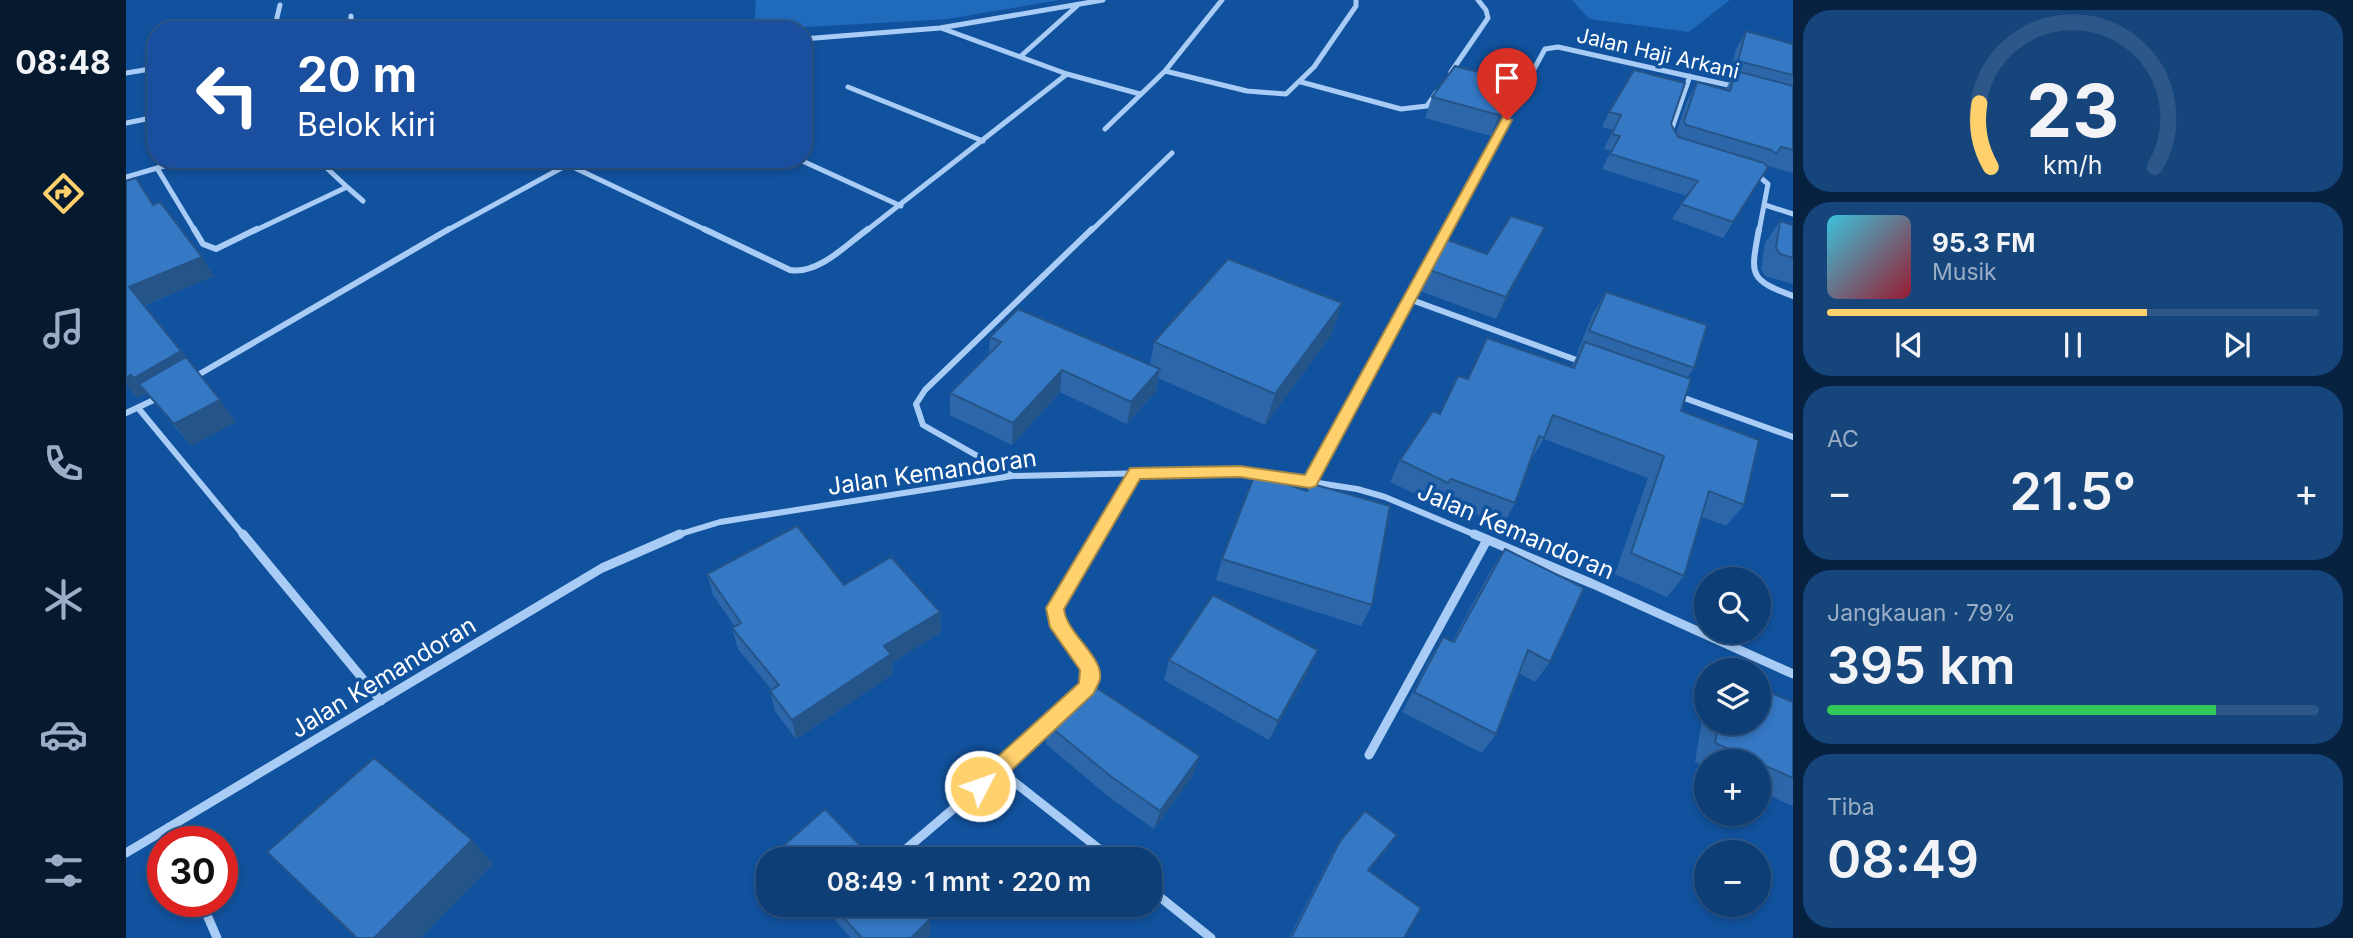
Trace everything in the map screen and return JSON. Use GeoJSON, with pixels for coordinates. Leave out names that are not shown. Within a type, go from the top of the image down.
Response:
{"type":"FeatureCollection","features":[{"type":"Feature","properties":{"kind":"street"},"geometry":{"type":"LineString","coordinates":[[812,38],[940,28],[1103,0]]}},
{"type":"Feature","properties":{"kind":"street"},"geometry":{"type":"LineString","coordinates":[[1105,129],[1165,71],[1222,0]]}},
{"type":"Feature","properties":{"kind":"street"},"geometry":{"type":"LineString","coordinates":[[1165,71],[1273,96],[1286,94],[1301,82],[1356,6],[1356,0]]}},
{"type":"Feature","properties":{"kind":"street"},"geometry":{"type":"LineString","coordinates":[[1449,75],[1488,18],[1486,10],[1478,0]]}},
{"type":"Feature","properties":{"kind":"street"},"geometry":{"type":"LineString","coordinates":[[1021,56],[1078,4]]}},
{"type":"Feature","properties":{"kind":"street"},"geometry":{"type":"LineString","coordinates":[[276,21],[280,5]]}},
{"type":"Feature","properties":{"kind":"street"},"geometry":{"type":"LineString","coordinates":[[351,16],[351,21]]}},
{"type":"Feature","properties":{"kind":"street"},"geometry":{"type":"LineString","coordinates":[[940,28],[1067,74],[1140,94]]}},
{"type":"Feature","properties":{"kind":"street","name":"Jalan Haji Arkani"},"geometry":{"type":"LineString","coordinates":[[1310,482],[1545,50],[1558,47],[1746,90]]}},
{"type":"Feature","properties":{"kind":"street"},"geometry":{"type":"LineString","coordinates":[[126,74],[147,70]]}},
{"type":"Feature","properties":{"kind":"street"},"geometry":{"type":"LineString","coordinates":[[572,168],[790,270],[801,272],[814,268],[901,206],[1067,74]]}},
{"type":"Feature","properties":{"kind":"street"},"geometry":{"type":"LineString","coordinates":[[1668,140],[1690,76]]}},
{"type":"Feature","properties":{"kind":"street"},"geometry":{"type":"LineString","coordinates":[[1301,82],[1401,109],[1427,106],[1442,86]]}},
{"type":"Feature","properties":{"kind":"street"},"geometry":{"type":"LineString","coordinates":[[848,87],[983,141]]}},
{"type":"Feature","properties":{"kind":"street"},"geometry":{"type":"LineString","coordinates":[[126,123],[147,119]]}},
{"type":"Feature","properties":{"kind":"street"},"geometry":{"type":"LineString","coordinates":[[1012,476],[923,425],[916,404],[925,390],[1172,153]]}},
{"type":"Feature","properties":{"kind":"street"},"geometry":{"type":"LineString","coordinates":[[812,165],[901,206]]}},
{"type":"Feature","properties":{"kind":"street"},"geometry":{"type":"LineString","coordinates":[[126,177],[157,168],[203,244],[216,249],[347,187]]}},
{"type":"Feature","properties":{"kind":"street"},"geometry":{"type":"LineString","coordinates":[[327,168],[363,201]]}},
{"type":"Feature","properties":{"kind":"street"},"geometry":{"type":"LineString","coordinates":[[186,382],[411,250],[561,168]]}},
{"type":"Feature","properties":{"kind":"street"},"geometry":{"type":"LineString","coordinates":[[1745,171],[1757,174],[1768,184],[1752,267],[1754,274],[1761,281],[1793,296]]}},
{"type":"Feature","properties":{"kind":"street"},"geometry":{"type":"LineString","coordinates":[[1765,205],[1793,215]]}},
{"type":"Feature","properties":{"kind":"street"},"geometry":{"type":"LineString","coordinates":[[1409,299],[1588,364]]}},
{"type":"Feature","properties":{"kind":"street"},"geometry":{"type":"LineString","coordinates":[[1665,391],[1793,437]]}},
{"type":"Feature","properties":{"kind":"street"},"geometry":{"type":"LineString","coordinates":[[126,413],[139,410],[162,396]]}},
{"type":"Feature","properties":{"kind":"street"},"geometry":{"type":"LineString","coordinates":[[139,410],[381,701]]}},
{"type":"Feature","properties":{"kind":"street","name":"Jalan Kemandoran"},"geometry":{"type":"LineString","coordinates":[[171,826],[602,568],[667,538],[719,522],[1012,476],[1240,471],[1357,489],[1385,497],[1593,584],[1793,674]]}},
{"type":"Feature","properties":{"kind":"street"},"geometry":{"type":"LineString","coordinates":[[1076,697],[1086,688],[1091,678],[1089,667],[1056,622],[1055,608],[1135,473]]}},
{"type":"Feature","properties":{"kind":"street"},"geometry":{"type":"LineString","coordinates":[[1369,755],[1487,540]]}},
{"type":"Feature","properties":{"kind":"street"},"geometry":{"type":"LineString","coordinates":[[909,847],[999,770],[1067,706]]}},
{"type":"Feature","properties":{"kind":"street"},"geometry":{"type":"LineString","coordinates":[[999,770],[1097,847]]}},
{"type":"Feature","properties":{"kind":"street","name":"Jalan Kemandoran"},"geometry":{"type":"LineString","coordinates":[[126,853],[147,840]]}},
{"type":"Feature","properties":{"kind":"street"},"geometry":{"type":"LineString","coordinates":[[1162,899],[1211,938]]}},
{"type":"Feature","properties":{"kind":"street"},"geometry":{"type":"LineString","coordinates":[[208,917],[217,938]]}},
{"type":"Feature","properties":{"kind":"shaded area"},"geometry":{"type":"Polygon","coordinates":[[[756,0],[1059,0],[948,19],[812,27],[812,21],[755,21],[756,0]]]}},
{"type":"Feature","properties":{"kind":"shaded area"},"geometry":{"type":"Polygon","coordinates":[[[1572,0],[1730,0],[1689,32],[1589,19],[1572,0]]]}},
{"type":"Feature","properties":{"kind":"building"},"geometry":{"type":"Polygon","coordinates":[[[1746,31],[1793,44],[1793,75],[1738,61],[1746,31]]]}},
{"type":"Feature","properties":{"kind":"building"},"geometry":{"type":"Polygon","coordinates":[[[1455,66],[1517,82],[1499,115],[1432,97],[1455,66]]]}},
{"type":"Feature","properties":{"kind":"building"},"geometry":{"type":"Polygon","coordinates":[[[1634,70],[1685,83],[1671,124],[1678,137],[1764,163],[1768,167],[1733,222],[1681,204],[1698,181],[1610,154],[1620,136],[1612,134],[1621,115],[1609,112],[1634,70]]]}},
{"type":"Feature","properties":{"kind":"building"},"geometry":{"type":"Polygon","coordinates":[[[1736,71],[1793,86],[1793,150],[1781,147],[1776,154],[1771,150],[1686,125],[1684,121],[1697,82],[1730,91],[1736,71]]]}},
{"type":"Feature","properties":{"kind":"building"},"geometry":{"type":"Polygon","coordinates":[[[136,178],[153,205],[160,202],[202,257],[129,287],[181,351],[134,378],[131,375],[126,377],[126,181],[136,178]]]}},
{"type":"Feature","properties":{"kind":"building"},"geometry":{"type":"Polygon","coordinates":[[[1511,216],[1545,227],[1506,297],[1429,270],[1445,239],[1487,254],[1511,216]]]}},
{"type":"Feature","properties":{"kind":"building"},"geometry":{"type":"Polygon","coordinates":[[[1780,221],[1793,225],[1793,258],[1780,254],[1776,248],[1780,221]]]}},
{"type":"Feature","properties":{"kind":"building"},"geometry":{"type":"Polygon","coordinates":[[[1228,259],[1342,303],[1275,394],[1154,342],[1228,259]]]}},
{"type":"Feature","properties":{"kind":"building"},"geometry":{"type":"Polygon","coordinates":[[[1606,292],[1707,325],[1694,368],[1589,331],[1606,292]]]}},
{"type":"Feature","properties":{"kind":"building"},"geometry":{"type":"Polygon","coordinates":[[[1018,309],[1160,369],[1131,402],[1062,370],[1013,423],[950,393],[1001,342],[990,337],[1018,309]]]}},
{"type":"Feature","properties":{"kind":"building"},"geometry":{"type":"Polygon","coordinates":[[[1487,338],[1574,368],[1585,342],[1691,379],[1681,411],[1759,440],[1744,505],[1709,491],[1684,576],[1631,553],[1664,456],[1553,415],[1544,438],[1539,436],[1515,503],[1451,479],[1448,483],[1400,460],[1433,411],[1440,414],[1458,376],[1468,379],[1487,338]]]}},
{"type":"Feature","properties":{"kind":"building"},"geometry":{"type":"Polygon","coordinates":[[[186,357],[220,400],[174,424],[139,384],[186,357]]]}},
{"type":"Feature","properties":{"kind":"building"},"geometry":{"type":"Polygon","coordinates":[[[1255,474],[1307,491],[1309,483],[1390,506],[1372,605],[1222,559],[1255,474]]]}},
{"type":"Feature","properties":{"kind":"building"},"geometry":{"type":"Polygon","coordinates":[[[797,526],[844,585],[891,557],[940,612],[884,646],[891,654],[792,720],[770,691],[779,685],[732,628],[741,623],[707,574],[797,526]]]}},
{"type":"Feature","properties":{"kind":"building"},"geometry":{"type":"Polygon","coordinates":[[[1505,549],[1584,588],[1550,662],[1528,650],[1496,734],[1414,692],[1443,637],[1454,642],[1505,549]]]}},
{"type":"Feature","properties":{"kind":"building"},"geometry":{"type":"Polygon","coordinates":[[[1213,595],[1318,650],[1278,721],[1169,660],[1213,595]]]}},
{"type":"Feature","properties":{"kind":"building"},"geometry":{"type":"Polygon","coordinates":[[[1089,683],[1200,756],[1160,811],[1113,778],[1048,725],[1089,683]]]}},
{"type":"Feature","properties":{"kind":"building"},"geometry":{"type":"Polygon","coordinates":[[[1771,693],[1793,702],[1793,778],[1771,768],[1771,749],[1729,749],[1715,743],[1717,735],[1771,735],[1771,693]]]}},
{"type":"Feature","properties":{"kind":"building"},"geometry":{"type":"Polygon","coordinates":[[[374,758],[472,840],[374,938],[357,938],[267,852],[374,758]]]}},
{"type":"Feature","properties":{"kind":"building"},"geometry":{"type":"Polygon","coordinates":[[[825,809],[861,847],[782,847],[825,809]]]}},
{"type":"Feature","properties":{"kind":"building"},"geometry":{"type":"Polygon","coordinates":[[[1365,811],[1397,835],[1368,870],[1421,908],[1404,938],[1291,938],[1340,841],[1365,811]]]}},
{"type":"Feature","properties":{"kind":"building"},"geometry":{"type":"Polygon","coordinates":[[[843,917],[930,919],[911,938],[862,938],[843,917]]]}},
{"type":"Feature","properties":{"kind":"route"},"geometry":{"type":"LineString","coordinates":[[980,786],[1086,688],[1091,678],[1089,667],[1056,622],[1055,608],[1059,596],[1135,473],[1240,471],[1310,482],[1507,120]]}}]}
